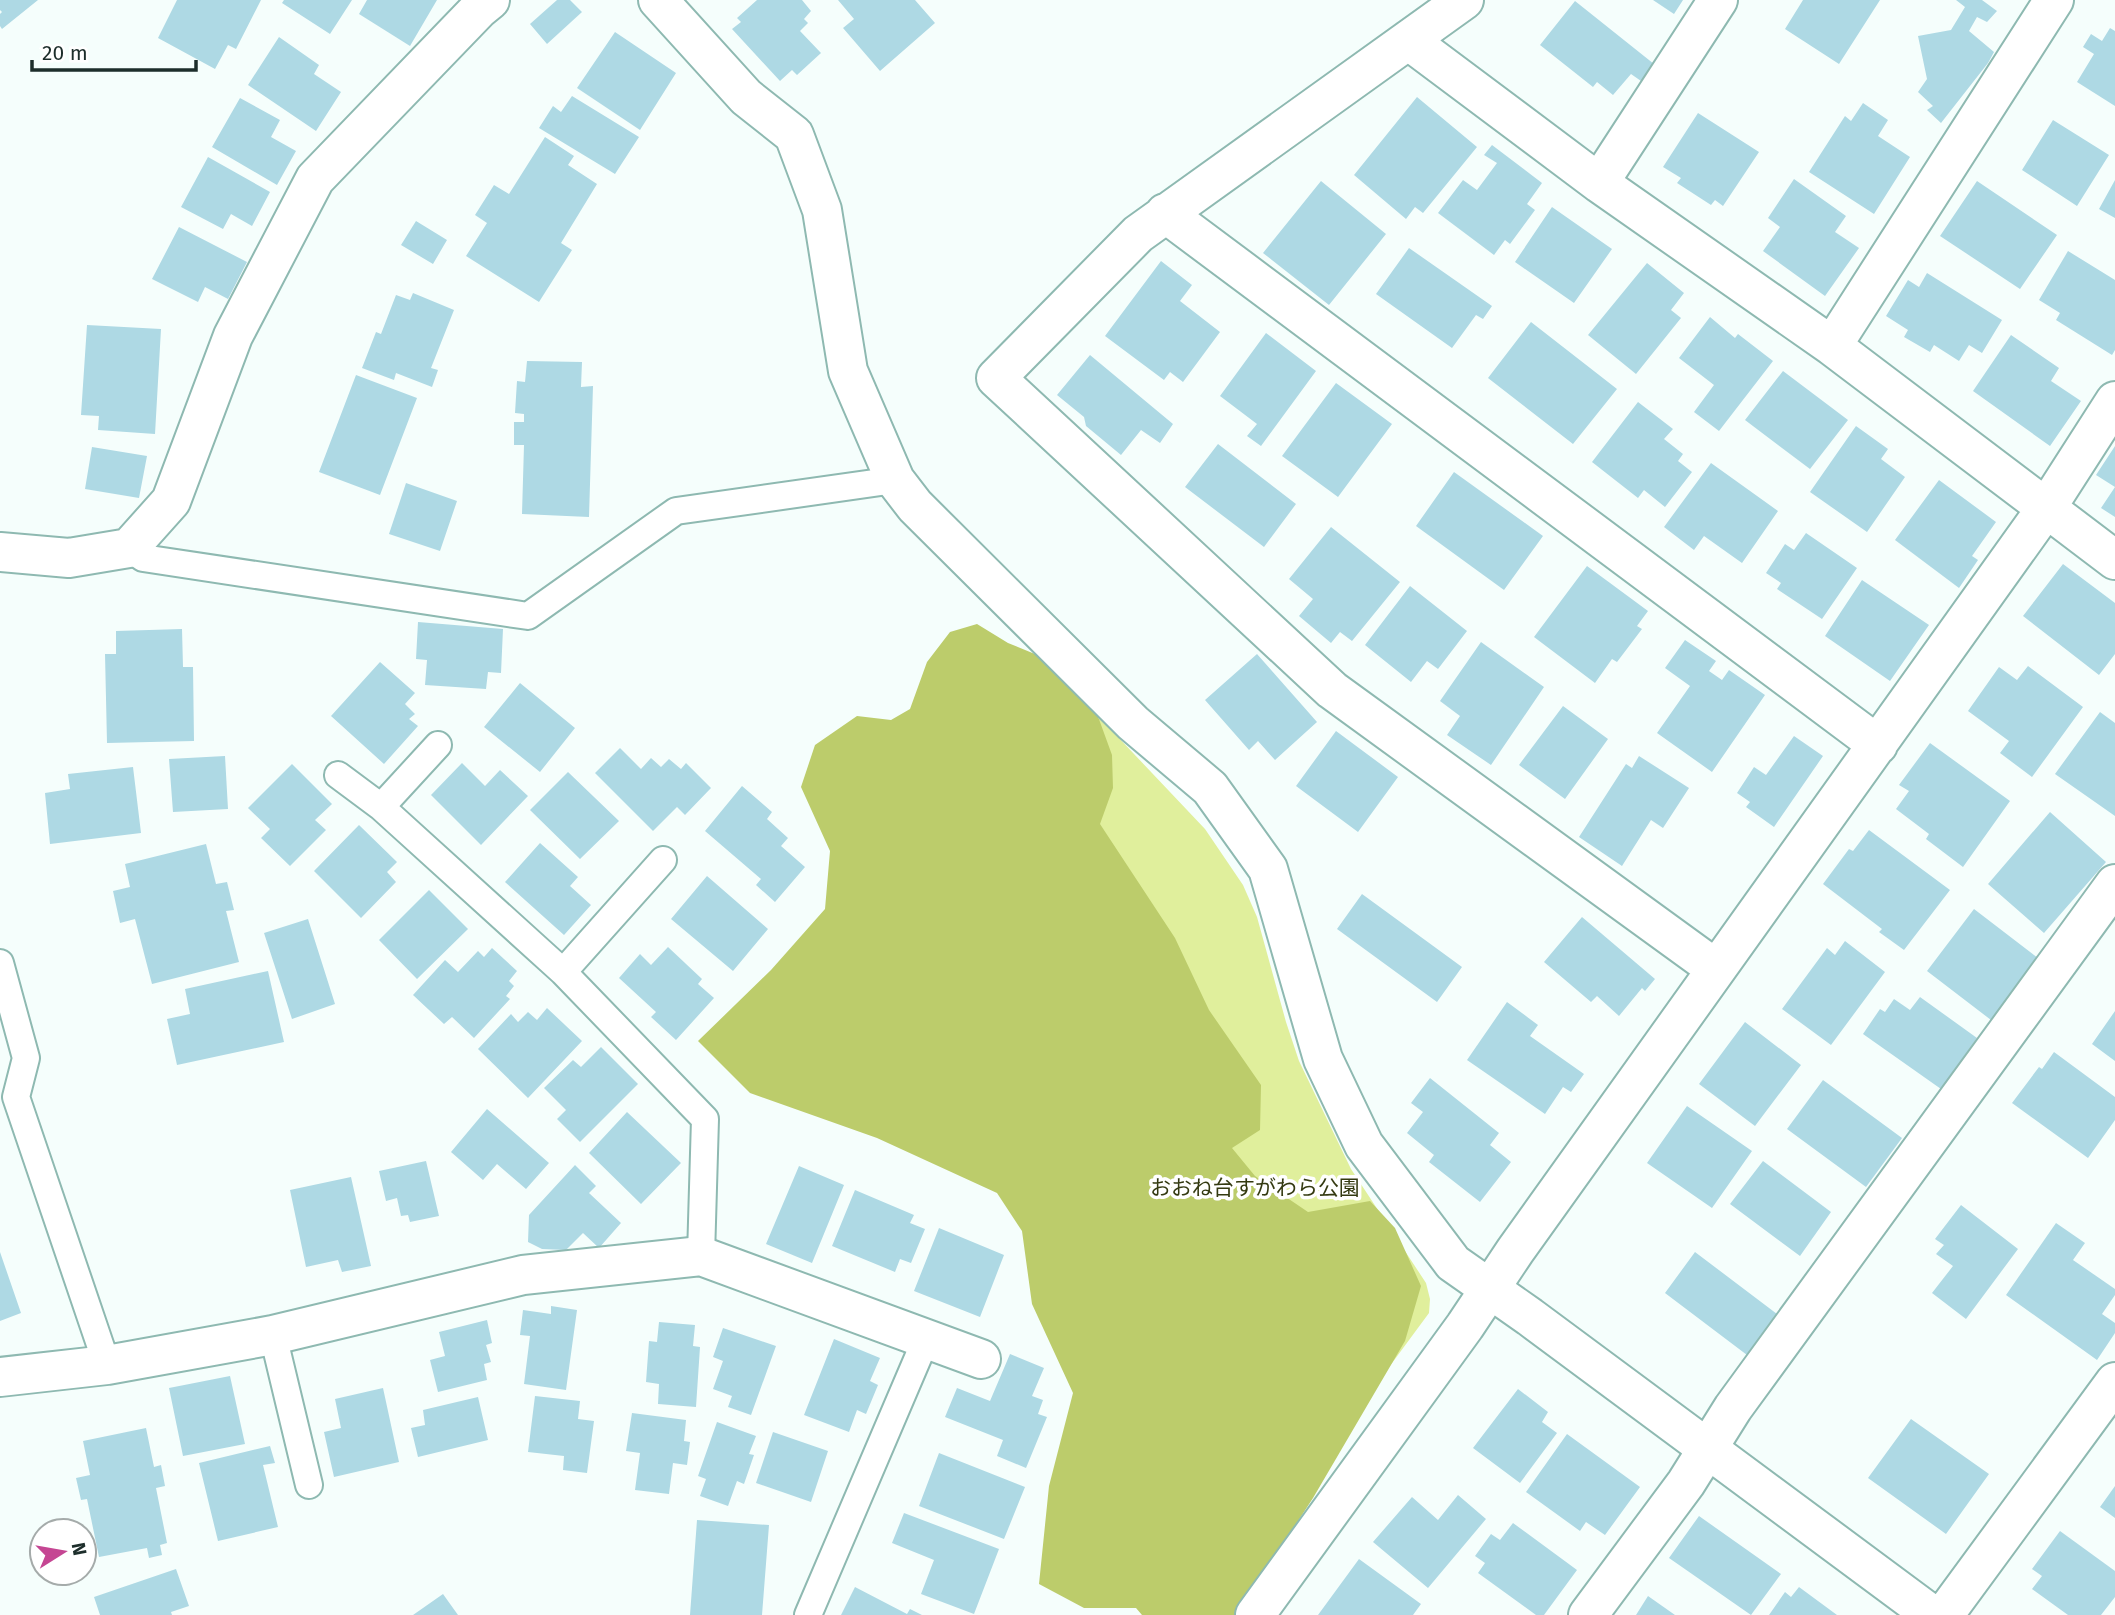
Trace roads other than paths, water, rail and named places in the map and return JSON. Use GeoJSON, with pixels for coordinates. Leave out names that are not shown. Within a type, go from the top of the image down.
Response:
{"type":"FeatureCollection","features":[{"type":"Feature","properties":{"kind":"street"},"geometry":{"type":"LineString","coordinates":[[0,552],[69,558],[128,548],[172,501],[233,336],[316,179],[490,0]]}},
{"type":"Feature","properties":{"kind":"street"},"geometry":{"type":"LineString","coordinates":[[658,0],[746,97],[794,135],[822,210],[848,370],[895,480],[915,506],[1133,723],[1210,788],[1268,869],[1323,1059],[1364,1145],[1453,1263],[1932,1615]]}},
{"type":"Feature","properties":{"kind":"street"},"geometry":{"type":"LineString","coordinates":[[1464,0],[1138,234],[996,378],[1332,690],[1716,969]]}},
{"type":"Feature","properties":{"kind":"street"},"geometry":{"type":"LineString","coordinates":[[1599,183],[1718,0]]}},
{"type":"Feature","properties":{"kind":"street"},"geometry":{"type":"LineString","coordinates":[[1832,346],[2054,0]]}},
{"type":"Feature","properties":{"kind":"street"},"geometry":{"type":"LineString","coordinates":[[1408,40],[1599,183],[1832,346],[2115,559]]}},
{"type":"Feature","properties":{"kind":"street"},"geometry":{"type":"LineString","coordinates":[[1166,214],[1878,745]]}},
{"type":"Feature","properties":{"kind":"street"},"geometry":{"type":"LineString","coordinates":[[1255,1615],[1491,1289],[1515,1251],[2047,507],[2115,401]]}},
{"type":"Feature","properties":{"kind":"street"},"geometry":{"type":"LineString","coordinates":[[1588,1615],[1686,1483],[1733,1408],[2115,884]]}},
{"type":"Feature","properties":{"kind":"street"},"geometry":{"type":"LineString","coordinates":[[0,1377],[107,1364],[273,1335],[523,1275],[701,1256],[981,1359]]}},
{"type":"Feature","properties":{"kind":"street"},"geometry":{"type":"LineString","coordinates":[[1944,1615],[2115,1382]]}},
{"type":"Feature","properties":{"kind":"lane"},"geometry":{"type":"LineString","coordinates":[[128,548],[144,558],[528,616],[676,511],[895,480]]}},
{"type":"Feature","properties":{"kind":"lane"},"geometry":{"type":"LineString","coordinates":[[381,807],[438,745]]}},
{"type":"Feature","properties":{"kind":"lane"},"geometry":{"type":"LineString","coordinates":[[338,775],[381,807],[563,972],[705,1119],[701,1256]]}},
{"type":"Feature","properties":{"kind":"lane"},"geometry":{"type":"LineString","coordinates":[[563,972],[663,860]]}},
{"type":"Feature","properties":{"kind":"lane"},"geometry":{"type":"LineString","coordinates":[[0,963],[5,1001],[26,1058],[16,1097],[107,1364]]}},
{"type":"Feature","properties":{"kind":"lane"},"geometry":{"type":"LineString","coordinates":[[273,1335],[309,1485]]}},
{"type":"Feature","properties":{"kind":"lane"},"geometry":{"type":"LineString","coordinates":[[808,1615],[926,1339]]}},
{"type":"Feature","properties":{"kind":"park label","name":"おおね台すがわら公園"},"geometry":{"type":"Point","coordinates":[1255,1188]}}]}
